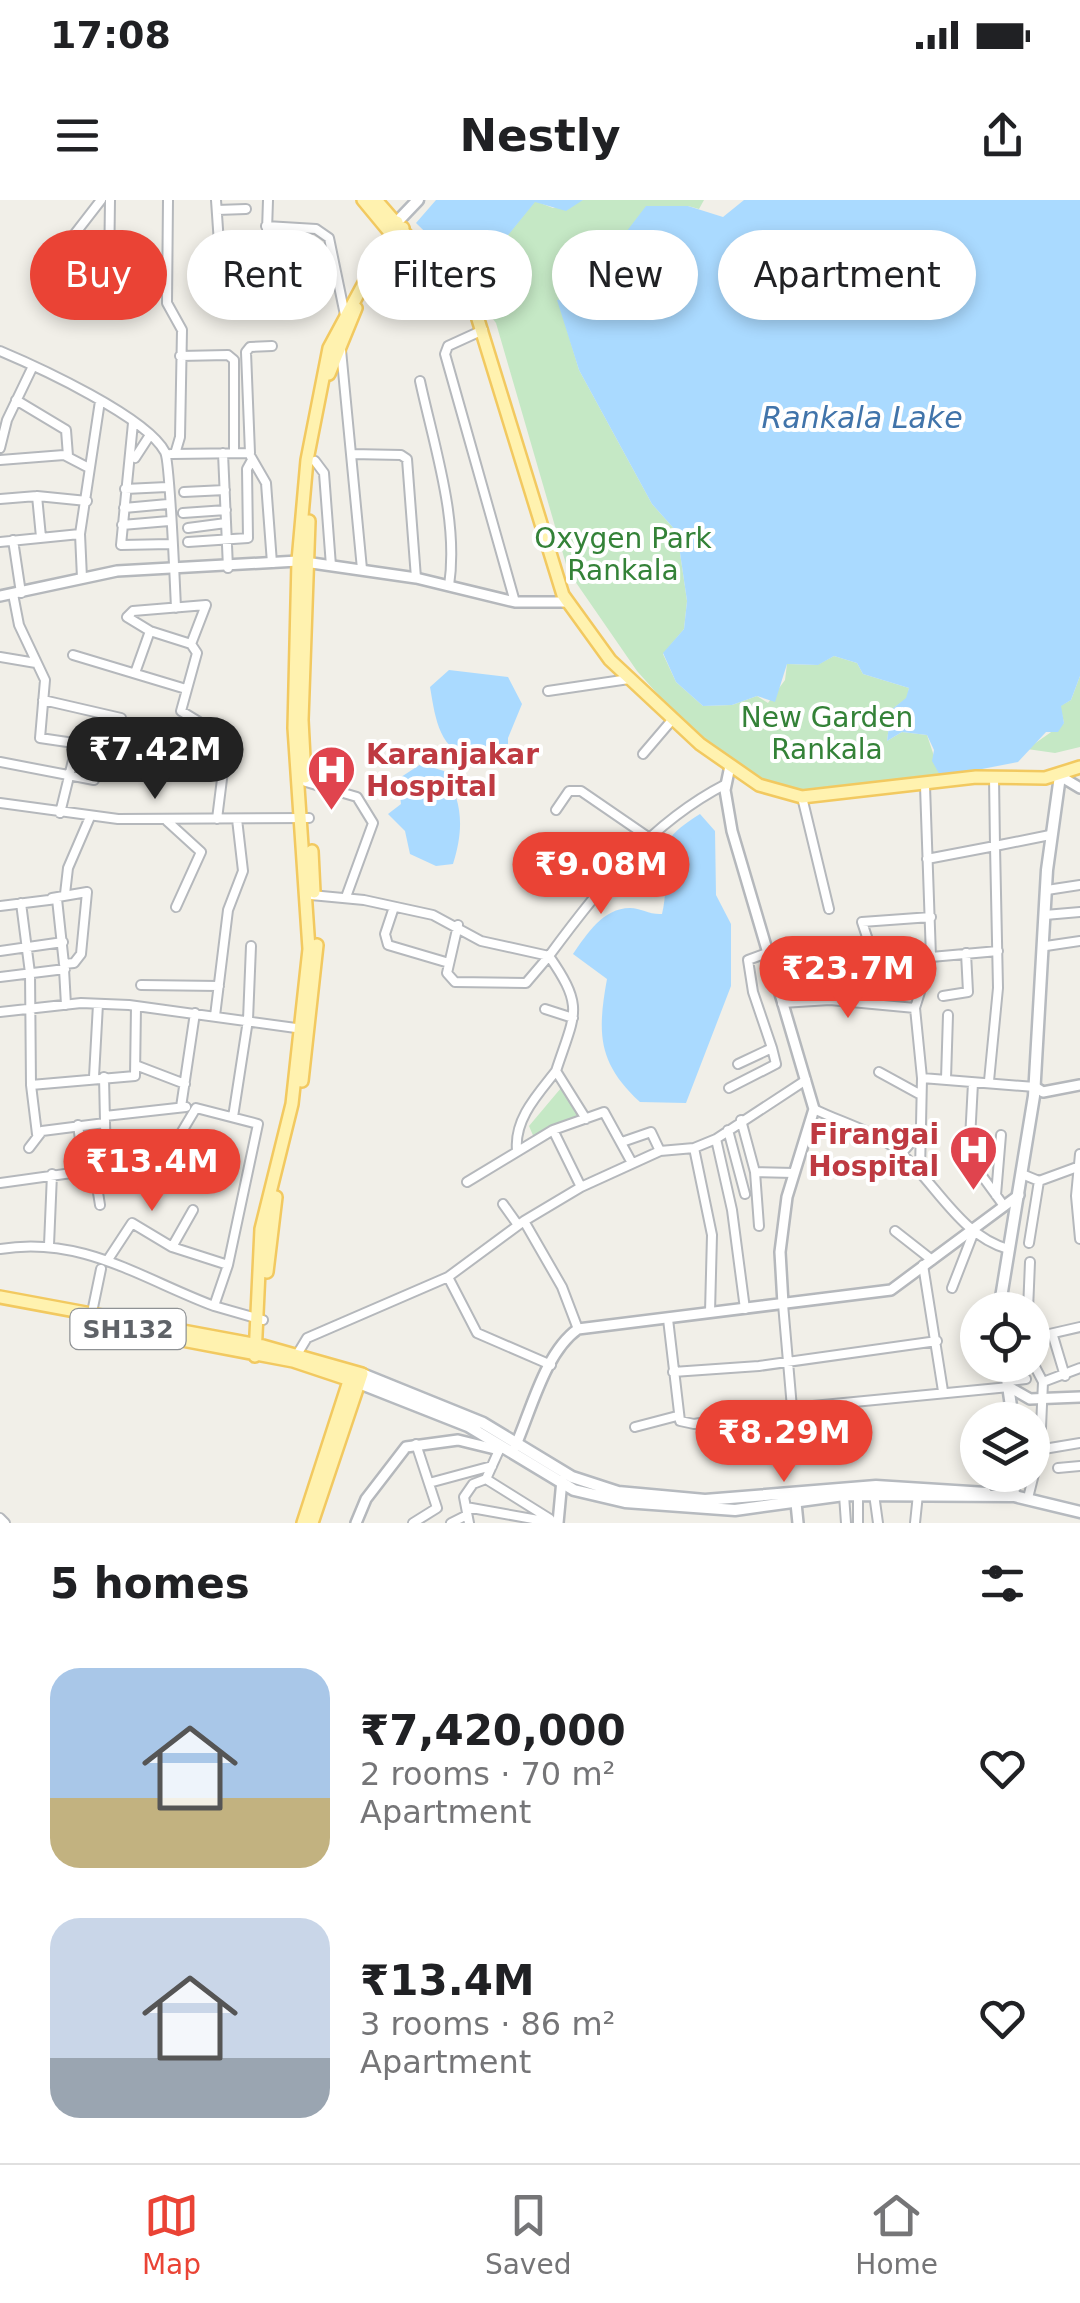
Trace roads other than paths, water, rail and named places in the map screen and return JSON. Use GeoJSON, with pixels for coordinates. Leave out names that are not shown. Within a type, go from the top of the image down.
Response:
{"type":"FeatureCollection","features":[{"type":"Feature","properties":{"kind":"main road"},"geometry":{"type":"LineString","coordinates":[[310,895],[314,879],[294,736],[307,460],[329,348],[345,315],[418,200]]}},
{"type":"Feature","properties":{"kind":"main road"},"geometry":{"type":"LineString","coordinates":[[370,201],[459,291],[483,330],[567,602],[629,680],[672,720],[759,785],[802,797],[994,776],[1060,776],[1080,767]]}},
{"type":"Feature","properties":{"kind":"main road"},"geometry":{"type":"LineString","coordinates":[[398,227],[340,343],[324,396],[315,461],[303,561],[302,720],[316,986],[306,1030],[297,1112],[272,1220],[259,1351],[356,1377],[484,1423],[508,1447],[562,1478],[625,1502],[725,1504],[918,1486],[992,1496]]}},
{"type":"Feature","properties":{"kind":"main road"},"geometry":{"type":"LineString","coordinates":[[1002,1292],[1035,1088],[1050,835],[1060,776]]}},
{"type":"Feature","properties":{"kind":"main road"},"geometry":{"type":"LineString","coordinates":[[0,1297],[91,1318]]}},
{"type":"Feature","properties":{"kind":"main road","name":"SH132"},"geometry":{"type":"LineString","coordinates":[[0,1305],[91,1318],[259,1351]]}},
{"type":"Feature","properties":{"kind":"main road"},"geometry":{"type":"LineString","coordinates":[[303,1523],[356,1377]]}},
{"type":"Feature","properties":{"kind":"main road"},"geometry":{"type":"LineString","coordinates":[[312,1523],[356,1377]]}},
{"type":"Feature","properties":{"kind":"main road"},"geometry":{"type":"LineString","coordinates":[[1008,1384],[1010,1402]]}},
{"type":"Feature","properties":{"kind":"main road"},"geometry":{"type":"LineString","coordinates":[[1014,1492],[1014,1496]]}},
{"type":"Feature","properties":{"kind":"main road"},"geometry":{"type":"LineString","coordinates":[[795,1498],[858,1494],[1014,1496],[1080,1512]]}},
{"type":"Feature","properties":{"kind":"street"},"geometry":{"type":"LineString","coordinates":[[79,230],[102,200]]}},
{"type":"Feature","properties":{"kind":"street"},"geometry":{"type":"LineString","coordinates":[[110,200],[110,230]]}},
{"type":"Feature","properties":{"kind":"street"},"geometry":{"type":"LineString","coordinates":[[168,200],[166,303],[182,330],[180,438],[171,454],[167,487],[176,608]]}},
{"type":"Feature","properties":{"kind":"street"},"geometry":{"type":"LineString","coordinates":[[266,230],[268,200]]}},
{"type":"Feature","properties":{"kind":"street"},"geometry":{"type":"LineString","coordinates":[[218,230],[217,205],[246,209]]}},
{"type":"Feature","properties":{"kind":"street"},"geometry":{"type":"LineString","coordinates":[[266,226],[316,229],[330,238],[345,315]]}},
{"type":"Feature","properties":{"kind":"street"},"geometry":{"type":"LineString","coordinates":[[483,330],[448,346],[444,354],[515,602]]}},
{"type":"Feature","properties":{"kind":"street"},"geometry":{"type":"LineString","coordinates":[[340,343],[362,569]]}},
{"type":"Feature","properties":{"kind":"street"},"geometry":{"type":"LineString","coordinates":[[188,542],[250,536],[246,352],[250,347],[272,346]]}},
{"type":"Feature","properties":{"kind":"street"},"geometry":{"type":"LineString","coordinates":[[0,351],[100,401],[171,454],[234,452],[251,456],[266,483],[272,563]]}},
{"type":"Feature","properties":{"kind":"street"},"geometry":{"type":"LineString","coordinates":[[180,356],[233,358],[234,452]]}},
{"type":"Feature","properties":{"kind":"street"},"geometry":{"type":"LineString","coordinates":[[0,448],[16,400],[33,366]]}},
{"type":"Feature","properties":{"kind":"street"},"geometry":{"type":"LineString","coordinates":[[420,381],[444,499],[452,558],[449,586]]}},
{"type":"Feature","properties":{"kind":"street"},"geometry":{"type":"LineString","coordinates":[[16,400],[66,430],[68,456]]}},
{"type":"Feature","properties":{"kind":"street"},"geometry":{"type":"LineString","coordinates":[[82,578],[80,534],[100,401]]}},
{"type":"Feature","properties":{"kind":"street"},"geometry":{"type":"LineString","coordinates":[[134,423],[121,545],[171,544]]}},
{"type":"Feature","properties":{"kind":"street"},"geometry":{"type":"LineString","coordinates":[[135,458],[150,435]]}},
{"type":"Feature","properties":{"kind":"street"},"geometry":{"type":"LineString","coordinates":[[223,452],[228,568]]}},
{"type":"Feature","properties":{"kind":"street"},"geometry":{"type":"LineString","coordinates":[[351,454],[401,454],[406,458],[416,578]]}},
{"type":"Feature","properties":{"kind":"street"},"geometry":{"type":"LineString","coordinates":[[0,460],[68,456],[87,468]]}},
{"type":"Feature","properties":{"kind":"street"},"geometry":{"type":"LineString","coordinates":[[315,461],[324,473],[331,566]]}},
{"type":"Feature","properties":{"kind":"street"},"geometry":{"type":"LineString","coordinates":[[126,489],[167,487]]}},
{"type":"Feature","properties":{"kind":"street"},"geometry":{"type":"LineString","coordinates":[[184,492],[225,490]]}},
{"type":"Feature","properties":{"kind":"street"},"geometry":{"type":"LineString","coordinates":[[0,499],[37,496],[87,500]]}},
{"type":"Feature","properties":{"kind":"street"},"geometry":{"type":"LineString","coordinates":[[37,496],[40,537]]}},
{"type":"Feature","properties":{"kind":"street"},"geometry":{"type":"LineString","coordinates":[[125,518],[168,504]]}},
{"type":"Feature","properties":{"kind":"street"},"geometry":{"type":"LineString","coordinates":[[183,514],[226,510]]}},
{"type":"Feature","properties":{"kind":"street"},"geometry":{"type":"LineString","coordinates":[[125,518],[170,521]]}},
{"type":"Feature","properties":{"kind":"street"},"geometry":{"type":"LineString","coordinates":[[188,528],[226,523]]}},
{"type":"Feature","properties":{"kind":"street"},"geometry":{"type":"LineString","coordinates":[[0,542],[80,534]]}},
{"type":"Feature","properties":{"kind":"street"},"geometry":{"type":"LineString","coordinates":[[13,540],[19,625],[45,680],[40,738],[142,753]]}},
{"type":"Feature","properties":{"kind":"street"},"geometry":{"type":"LineString","coordinates":[[0,596],[139,568],[228,568],[303,561],[416,578],[515,602],[567,602]]}},
{"type":"Feature","properties":{"kind":"street"},"geometry":{"type":"LineString","coordinates":[[190,644],[206,604],[128,614],[128,619],[150,632],[190,644],[196,653],[182,715],[227,739],[217,818]]}},
{"type":"Feature","properties":{"kind":"street"},"geometry":{"type":"LineString","coordinates":[[136,673],[150,632]]}},
{"type":"Feature","properties":{"kind":"street"},"geometry":{"type":"LineString","coordinates":[[72,654],[186,690]]}},
{"type":"Feature","properties":{"kind":"street"},"geometry":{"type":"LineString","coordinates":[[0,657],[36,664]]}},
{"type":"Feature","properties":{"kind":"street"},"geometry":{"type":"LineString","coordinates":[[548,691],[629,680]]}},
{"type":"Feature","properties":{"kind":"street"},"geometry":{"type":"LineString","coordinates":[[43,700],[121,718]]}},
{"type":"Feature","properties":{"kind":"street"},"geometry":{"type":"LineString","coordinates":[[643,754],[672,720]]}},
{"type":"Feature","properties":{"kind":"street"},"geometry":{"type":"LineString","coordinates":[[60,814],[77,744]]}},
{"type":"Feature","properties":{"kind":"street"},"geometry":{"type":"LineString","coordinates":[[0,762],[94,780]]}},
{"type":"Feature","properties":{"kind":"street"},"geometry":{"type":"LineString","coordinates":[[730,766],[726,784],[732,831],[814,1109],[794,1173],[780,1252],[792,1408]]}},
{"type":"Feature","properties":{"kind":"street"},"geometry":{"type":"LineString","coordinates":[[989,1081],[998,950],[994,776]]}},
{"type":"Feature","properties":{"kind":"street"},"geometry":{"type":"LineString","coordinates":[[1060,776],[1080,788]]}},
{"type":"Feature","properties":{"kind":"street"},"geometry":{"type":"LineString","coordinates":[[306,782],[357,797],[373,823],[346,897]]}},
{"type":"Feature","properties":{"kind":"street"},"geometry":{"type":"LineString","coordinates":[[458,925],[448,979],[521,984],[549,956],[600,887],[648,837],[726,784]]}},
{"type":"Feature","properties":{"kind":"street"},"geometry":{"type":"LineString","coordinates":[[920,1171],[922,1078],[915,1008],[931,956],[925,786]]}},
{"type":"Feature","properties":{"kind":"street"},"geometry":{"type":"LineString","coordinates":[[556,810],[570,791],[581,790],[648,837]]}},
{"type":"Feature","properties":{"kind":"street"},"geometry":{"type":"LineString","coordinates":[[802,797],[828,909]]}},
{"type":"Feature","properties":{"kind":"street"},"geometry":{"type":"LineString","coordinates":[[0,802],[90,817],[306,818]]}},
{"type":"Feature","properties":{"kind":"street"},"geometry":{"type":"LineString","coordinates":[[65,894],[68,868],[90,817]]}},
{"type":"Feature","properties":{"kind":"street"},"geometry":{"type":"LineString","coordinates":[[216,1016],[228,910],[243,872],[237,818]]}},
{"type":"Feature","properties":{"kind":"street"},"geometry":{"type":"LineString","coordinates":[[167,820],[201,856],[176,907]]}},
{"type":"Feature","properties":{"kind":"street"},"geometry":{"type":"LineString","coordinates":[[927,859],[1050,835]]}},
{"type":"Feature","properties":{"kind":"street"},"geometry":{"type":"LineString","coordinates":[[1047,890],[1080,886]]}},
{"type":"Feature","properties":{"kind":"street"},"geometry":{"type":"LineString","coordinates":[[0,906],[88,892],[80,958],[64,967],[0,977]]}},
{"type":"Feature","properties":{"kind":"street"},"geometry":{"type":"LineString","coordinates":[[310,895],[346,897],[394,907],[458,925],[481,941],[549,956],[572,990],[573,1018],[556,1071],[528,1108],[516,1138],[517,1150]]}},
{"type":"Feature","properties":{"kind":"street"},"geometry":{"type":"LineString","coordinates":[[52,898],[60,903],[66,1005]]}},
{"type":"Feature","properties":{"kind":"street"},"geometry":{"type":"LineString","coordinates":[[21,903],[30,973],[31,1085],[36,1134],[29,1148]]}},
{"type":"Feature","properties":{"kind":"street"},"geometry":{"type":"LineString","coordinates":[[394,907],[385,934],[388,945],[449,963]]}},
{"type":"Feature","properties":{"kind":"street"},"geometry":{"type":"LineString","coordinates":[[1045,916],[1080,912]]}},
{"type":"Feature","properties":{"kind":"street"},"geometry":{"type":"LineString","coordinates":[[931,917],[862,922],[870,943],[931,956],[998,950]]}},
{"type":"Feature","properties":{"kind":"street"},"geometry":{"type":"LineString","coordinates":[[1046,946],[1080,941]]}},
{"type":"Feature","properties":{"kind":"street"},"geometry":{"type":"LineString","coordinates":[[0,951],[63,942]]}},
{"type":"Feature","properties":{"kind":"street"},"geometry":{"type":"LineString","coordinates":[[233,1117],[248,1020],[251,946]]}},
{"type":"Feature","properties":{"kind":"street"},"geometry":{"type":"LineString","coordinates":[[729,1088],[776,1064],[748,960],[767,953]]}},
{"type":"Feature","properties":{"kind":"street"},"geometry":{"type":"LineString","coordinates":[[942,996],[968,992],[966,953]]}},
{"type":"Feature","properties":{"kind":"street"},"geometry":{"type":"LineString","coordinates":[[140,985],[219,986]]}},
{"type":"Feature","properties":{"kind":"street"},"geometry":{"type":"LineString","coordinates":[[782,1003],[830,1000],[915,1008]]}},
{"type":"Feature","properties":{"kind":"street"},"geometry":{"type":"LineString","coordinates":[[94,1077],[98,1004]]}},
{"type":"Feature","properties":{"kind":"street"},"geometry":{"type":"LineString","coordinates":[[0,1012],[66,1005],[136,1006],[306,1030]]}},
{"type":"Feature","properties":{"kind":"street"},"geometry":{"type":"LineString","coordinates":[[31,1085],[135,1076],[136,1006]]}},
{"type":"Feature","properties":{"kind":"street"},"geometry":{"type":"LineString","coordinates":[[545,1009],[573,1018]]}},
{"type":"Feature","properties":{"kind":"street"},"geometry":{"type":"LineString","coordinates":[[182,1107],[196,1014]]}},
{"type":"Feature","properties":{"kind":"street"},"geometry":{"type":"LineString","coordinates":[[946,1079],[948,1015]]}},
{"type":"Feature","properties":{"kind":"street"},"geometry":{"type":"LineString","coordinates":[[738,1064],[772,1048]]}},
{"type":"Feature","properties":{"kind":"street"},"geometry":{"type":"LineString","coordinates":[[138,1066],[185,1084]]}},
{"type":"Feature","properties":{"kind":"street"},"geometry":{"type":"LineString","coordinates":[[556,1071],[586,1119]]}},
{"type":"Feature","properties":{"kind":"street"},"geometry":{"type":"LineString","coordinates":[[879,1072],[921,1095]]}},
{"type":"Feature","properties":{"kind":"street"},"geometry":{"type":"LineString","coordinates":[[104,1077],[106,1166]]}},
{"type":"Feature","properties":{"kind":"street"},"geometry":{"type":"LineString","coordinates":[[922,1078],[989,1081],[1043,1092],[1080,1086]]}},
{"type":"Feature","properties":{"kind":"street"},"geometry":{"type":"LineString","coordinates":[[295,1358],[308,1338],[448,1276],[521,1223],[580,1187],[660,1151],[694,1148],[716,1139],[806,1080]]}},
{"type":"Feature","properties":{"kind":"street"},"geometry":{"type":"LineString","coordinates":[[973,1083],[968,1158],[1004,1206]]}},
{"type":"Feature","properties":{"kind":"street"},"geometry":{"type":"LineString","coordinates":[[36,1134],[182,1107],[233,1117],[260,1129],[228,1265],[214,1306]]}},
{"type":"Feature","properties":{"kind":"street"},"geometry":{"type":"LineString","coordinates":[[0,1183],[165,1160],[196,1108]]}},
{"type":"Feature","properties":{"kind":"street"},"geometry":{"type":"LineString","coordinates":[[814,1109],[890,1144],[920,1171],[972,1232],[1008,1249]]}},
{"type":"Feature","properties":{"kind":"street"},"geometry":{"type":"LineString","coordinates":[[468,1182],[554,1130],[604,1112],[632,1163]]}},
{"type":"Feature","properties":{"kind":"street"},"geometry":{"type":"LineString","coordinates":[[740,1120],[755,1172],[759,1226]]}},
{"type":"Feature","properties":{"kind":"street"},"geometry":{"type":"LineString","coordinates":[[78,1125],[100,1205]]}},
{"type":"Feature","properties":{"kind":"street"},"geometry":{"type":"LineString","coordinates":[[554,1130],[580,1187]]}},
{"type":"Feature","properties":{"kind":"street"},"geometry":{"type":"LineString","coordinates":[[728,1130],[745,1194]]}},
{"type":"Feature","properties":{"kind":"street"},"geometry":{"type":"LineString","coordinates":[[901,1154],[921,1131]]}},
{"type":"Feature","properties":{"kind":"street"},"geometry":{"type":"LineString","coordinates":[[622,1142],[651,1132],[660,1151]]}},
{"type":"Feature","properties":{"kind":"street"},"geometry":{"type":"LineString","coordinates":[[996,1196],[1001,1135]]}},
{"type":"Feature","properties":{"kind":"street"},"geometry":{"type":"LineString","coordinates":[[716,1139],[732,1210],[746,1309]]}},
{"type":"Feature","properties":{"kind":"street"},"geometry":{"type":"LineString","coordinates":[[694,1148],[712,1234],[710,1312]]}},
{"type":"Feature","properties":{"kind":"street"},"geometry":{"type":"LineString","coordinates":[[1080,1154],[1080,1238]]}},
{"type":"Feature","properties":{"kind":"street"},"geometry":{"type":"LineString","coordinates":[[1022,1174],[1039,1181],[1079,1166]]}},
{"type":"Feature","properties":{"kind":"street"},"geometry":{"type":"LineString","coordinates":[[755,1172],[794,1173]]}},
{"type":"Feature","properties":{"kind":"street"},"geometry":{"type":"LineString","coordinates":[[49,1245],[52,1174]]}},
{"type":"Feature","properties":{"kind":"street"},"geometry":{"type":"LineString","coordinates":[[1028,1243],[1039,1181]]}},
{"type":"Feature","properties":{"kind":"street"},"geometry":{"type":"LineString","coordinates":[[467,1515],[464,1497],[473,1484],[486,1479],[508,1447],[566,1339],[578,1329],[891,1290],[1019,1195]]}},
{"type":"Feature","properties":{"kind":"street"},"geometry":{"type":"LineString","coordinates":[[503,1204],[521,1223],[562,1287],[578,1329]]}},
{"type":"Feature","properties":{"kind":"street"},"geometry":{"type":"LineString","coordinates":[[172,1247],[193,1210]]}},
{"type":"Feature","properties":{"kind":"street"},"geometry":{"type":"LineString","coordinates":[[109,1258],[129,1224],[172,1247],[228,1265]]}},
{"type":"Feature","properties":{"kind":"street"},"geometry":{"type":"LineString","coordinates":[[895,1231],[928,1263],[943,1391]]}},
{"type":"Feature","properties":{"kind":"street"},"geometry":{"type":"LineString","coordinates":[[952,1288],[972,1232]]}},
{"type":"Feature","properties":{"kind":"street"},"geometry":{"type":"LineString","coordinates":[[0,1249],[49,1245],[109,1258],[164,1288],[260,1319]]}},
{"type":"Feature","properties":{"kind":"street"},"geometry":{"type":"LineString","coordinates":[[1029,1292],[1030,1262]]}},
{"type":"Feature","properties":{"kind":"street"},"geometry":{"type":"LineString","coordinates":[[91,1318],[101,1268]]}},
{"type":"Feature","properties":{"kind":"street"},"geometry":{"type":"LineString","coordinates":[[448,1276],[477,1333],[551,1365]]}},
{"type":"Feature","properties":{"kind":"street"},"geometry":{"type":"LineString","coordinates":[[668,1319],[677,1416],[684,1424],[1017,1382]]}},
{"type":"Feature","properties":{"kind":"street"},"geometry":{"type":"LineString","coordinates":[[1065,1376],[1052,1336],[1080,1328]]}},
{"type":"Feature","properties":{"kind":"street"},"geometry":{"type":"LineString","coordinates":[[672,1372],[788,1362],[937,1341]]}},
{"type":"Feature","properties":{"kind":"street"},"geometry":{"type":"LineString","coordinates":[[1050,1380],[1080,1368]]}},
{"type":"Feature","properties":{"kind":"street"},"geometry":{"type":"LineString","coordinates":[[1042,1400],[1043,1382]]}},
{"type":"Feature","properties":{"kind":"street"},"geometry":{"type":"LineString","coordinates":[[1008,1384],[1022,1398],[1080,1397]]}},
{"type":"Feature","properties":{"kind":"street"},"geometry":{"type":"LineString","coordinates":[[636,1428],[677,1416]]}},
{"type":"Feature","properties":{"kind":"street"},"geometry":{"type":"LineString","coordinates":[[356,1523],[366,1499],[399,1452],[416,1444],[458,1440],[508,1447]]}},
{"type":"Feature","properties":{"kind":"street"},"geometry":{"type":"LineString","coordinates":[[1050,1448],[1080,1443]]}},
{"type":"Feature","properties":{"kind":"street"},"geometry":{"type":"LineString","coordinates":[[413,1523],[436,1510],[416,1444]]}},
{"type":"Feature","properties":{"kind":"street"},"geometry":{"type":"LineString","coordinates":[[429,1483],[492,1466]]}},
{"type":"Feature","properties":{"kind":"street"},"geometry":{"type":"LineString","coordinates":[[1058,1468],[1080,1466]]}},
{"type":"Feature","properties":{"kind":"street"},"geometry":{"type":"LineString","coordinates":[[556,1523],[562,1478]]}},
{"type":"Feature","properties":{"kind":"street"},"geometry":{"type":"LineString","coordinates":[[486,1479],[556,1523]]}},
{"type":"Feature","properties":{"kind":"street"},"geometry":{"type":"LineString","coordinates":[[1028,1498],[1029,1492]]}},
{"type":"Feature","properties":{"kind":"street"},"geometry":{"type":"LineString","coordinates":[[858,1494],[858,1523]]}},
{"type":"Feature","properties":{"kind":"street"},"geometry":{"type":"LineString","coordinates":[[874,1494],[878,1523]]}},
{"type":"Feature","properties":{"kind":"street"},"geometry":{"type":"LineString","coordinates":[[915,1523],[918,1494]]}},
{"type":"Feature","properties":{"kind":"street"},"geometry":{"type":"LineString","coordinates":[[844,1495],[846,1523]]}},
{"type":"Feature","properties":{"kind":"street"},"geometry":{"type":"LineString","coordinates":[[795,1498],[798,1523]]}},
{"type":"Feature","properties":{"kind":"street"},"geometry":{"type":"LineString","coordinates":[[724,1523],[725,1504]]}},
{"type":"Feature","properties":{"kind":"street"},"geometry":{"type":"LineString","coordinates":[[452,1523],[467,1515],[556,1523]]}},
{"type":"Feature","properties":{"kind":"water"},"geometry":{"type":"Polygon","coordinates":[[[436,200],[583,200],[566,211],[535,202],[512,230],[423,230],[416,223],[436,200]]]}},
{"type":"Feature","properties":{"kind":"water","name":"Rankala Lake"},"geometry":{"type":"Polygon","coordinates":[[[744,200],[1080,200],[1080,676],[1071,700],[1061,706],[1064,723],[1058,732],[1046,732],[1018,762],[941,777],[932,761],[934,750],[927,735],[902,732],[887,741],[891,710],[906,698],[909,688],[863,674],[857,663],[834,656],[818,665],[787,664],[775,702],[757,696],[732,705],[703,706],[676,682],[663,653],[684,629],[687,601],[677,532],[652,504],[579,370],[563,320],[698,320],[698,230],[628,230],[646,206],[688,206],[723,217],[744,200]]]}},
{"type":"Feature","properties":{"kind":"water"},"geometry":{"type":"Polygon","coordinates":[[[449,670],[508,677],[522,704],[508,738],[508,751],[467,754],[457,751],[444,737],[430,687],[449,670]]]}},
{"type":"Feature","properties":{"kind":"water"},"geometry":{"type":"Polygon","coordinates":[[[421,764],[444,771],[455,794],[460,827],[453,864],[436,866],[410,854],[405,831],[388,814],[401,804],[398,779],[421,764]]]}},
{"type":"Feature","properties":{"kind":"water"},"geometry":{"type":"Polygon","coordinates":[[[700,814],[715,831],[716,895],[731,924],[731,986],[686,1103],[640,1102],[616,1074],[604,1046],[602,1016],[607,979],[573,954],[612,912],[630,908],[662,914],[664,848],[681,827],[700,814]]]}},
{"type":"Feature","properties":{"kind":"place","name":"Karanjakar Hospital"},"geometry":{"type":"Point","coordinates":[331,812]}},
{"type":"Feature","properties":{"kind":"place","name":"Firangai Hospital"},"geometry":{"type":"Point","coordinates":[974,1192]}},
{"type":"Feature","properties":{"kind":"park label","name":"Oxygen Park Rankala"},"geometry":{"type":"Point","coordinates":[623,554]}},
{"type":"Feature","properties":{"kind":"park label","name":"New Garden Rankala"},"geometry":{"type":"Point","coordinates":[827,733]}}]}
